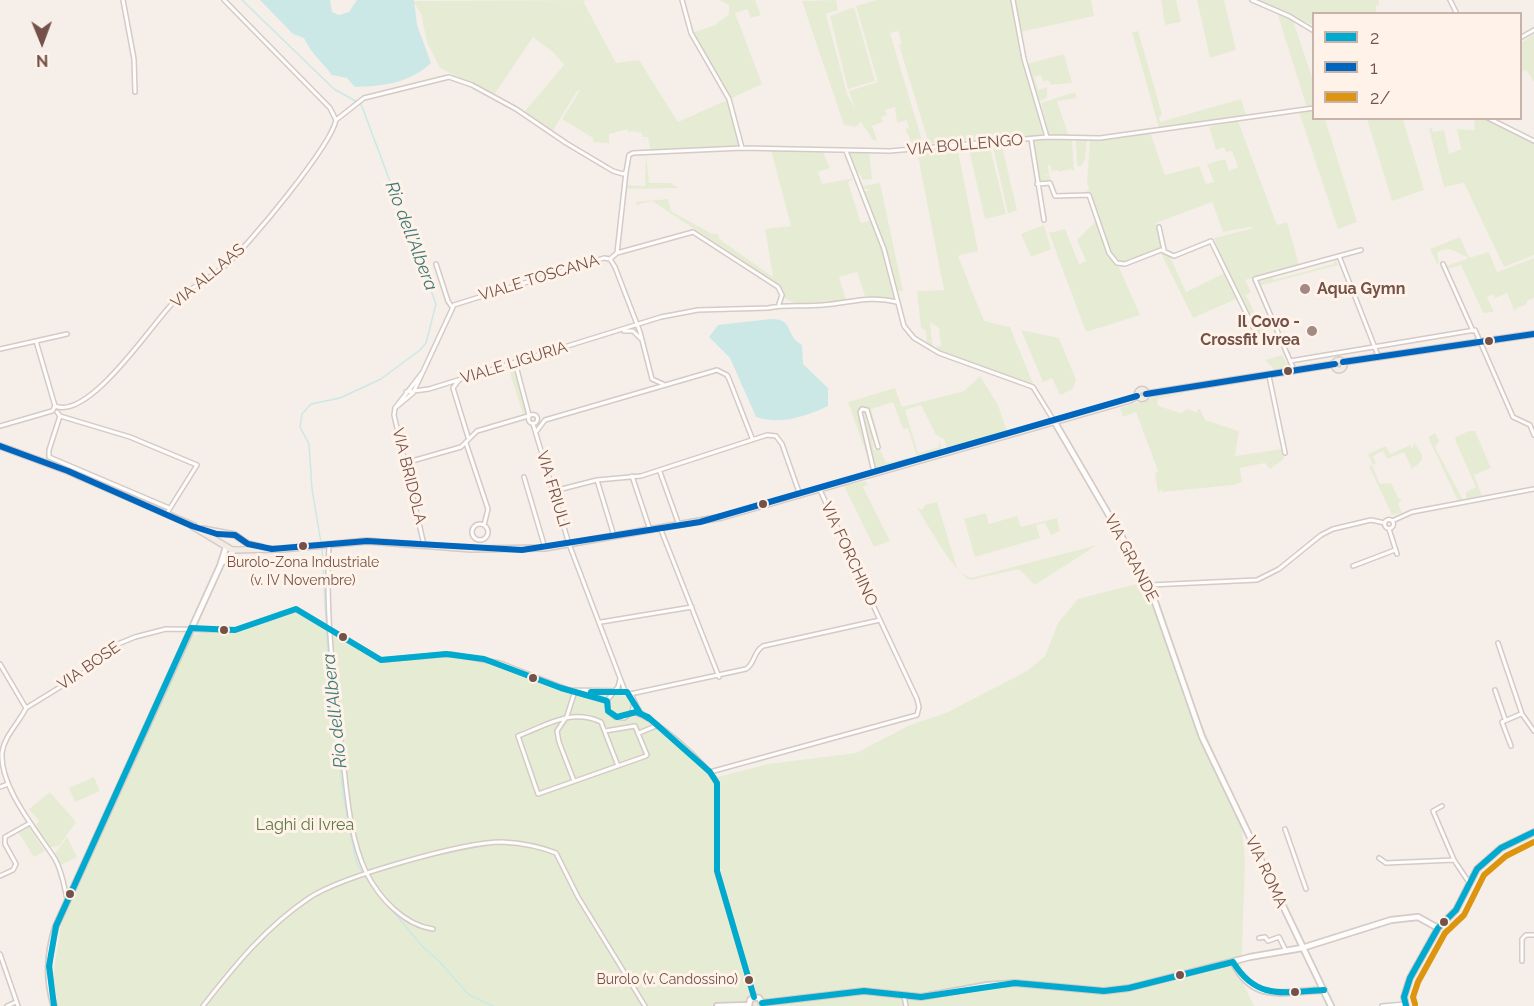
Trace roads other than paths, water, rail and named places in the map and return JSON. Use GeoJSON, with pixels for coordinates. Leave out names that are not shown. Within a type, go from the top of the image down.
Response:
{"type":"FeatureCollection","features":[{"type":"Feature","properties":{"kind":"main road"},"geometry":{"type":"LineString","coordinates":[[0,446],[68,471],[166,514],[235,550],[367,541],[499,550],[545,548],[661,530],[800,495],[1130,400],[1142,389],[1146,394],[1534,334]]}},
{"type":"Feature","properties":{"kind":"main road"},"geometry":{"type":"LineString","coordinates":[[192,526],[229,536],[235,535],[248,544],[272,549]]}},
{"type":"Feature","properties":{"kind":"main road"},"geometry":{"type":"LineString","coordinates":[[226,547],[225,540],[229,536]]}},
{"type":"Feature","properties":{"kind":"main road"},"geometry":{"type":"LineString","coordinates":[[235,550],[239,545],[239,539]]}},
{"type":"Feature","properties":{"kind":"street"},"geometry":{"type":"LineString","coordinates":[[123,0],[134,59],[135,92]]}},
{"type":"Feature","properties":{"kind":"street"},"geometry":{"type":"LineString","coordinates":[[224,0],[330,108],[336,120],[364,98],[382,96],[419,83],[449,77],[472,85],[516,109],[566,143],[614,171],[627,171],[617,253]]}},
{"type":"Feature","properties":{"kind":"street"},"geometry":{"type":"LineString","coordinates":[[682,0],[690,32],[729,99],[742,148]]}},
{"type":"Feature","properties":{"kind":"street"},"geometry":{"type":"LineString","coordinates":[[1013,0],[1023,59],[1047,137]]}},
{"type":"Feature","properties":{"kind":"street"},"geometry":{"type":"LineString","coordinates":[[1252,0],[1289,16],[1312,30]]}},
{"type":"Feature","properties":{"kind":"street","name":"VIA BOLLENGO"},"geometry":{"type":"LineString","coordinates":[[627,171],[629,155],[633,153],[742,148],[903,150],[1047,137],[1111,137],[1312,108]]}},
{"type":"Feature","properties":{"kind":"street","name":"VIA ALLAAS"},"geometry":{"type":"LineString","coordinates":[[0,426],[74,404],[105,383],[172,303],[224,267],[243,250],[321,149],[336,120]]}},
{"type":"Feature","properties":{"kind":"street"},"geometry":{"type":"LineString","coordinates":[[1492,120],[1534,141]]}},
{"type":"Feature","properties":{"kind":"street"},"geometry":{"type":"LineString","coordinates":[[1031,139],[1044,220]]}},
{"type":"Feature","properties":{"kind":"street"},"geometry":{"type":"LineString","coordinates":[[846,151],[884,249],[904,326],[914,338],[939,353],[980,370],[1026,383],[1038,393],[1054,422]]}},
{"type":"Feature","properties":{"kind":"street"},"geometry":{"type":"LineString","coordinates":[[1037,184],[1052,184],[1055,196],[1081,193],[1089,195],[1109,253],[1117,263],[1125,264],[1164,250]]}},
{"type":"Feature","properties":{"kind":"street"},"geometry":{"type":"LineString","coordinates":[[1159,227],[1164,250],[1170,256],[1211,241],[1258,339],[1266,342],[1280,337]]}},
{"type":"Feature","properties":{"kind":"street"},"geometry":{"type":"LineString","coordinates":[[609,259],[617,253],[693,232],[778,287],[782,295],[779,304]]}},
{"type":"Feature","properties":{"kind":"street"},"geometry":{"type":"LineString","coordinates":[[1294,372],[1255,279],[1361,250]]}},
{"type":"Feature","properties":{"kind":"street"},"geometry":{"type":"LineString","coordinates":[[1339,256],[1379,359]]}},
{"type":"Feature","properties":{"kind":"street","name":"VIALE TOSCANA"},"geometry":{"type":"LineString","coordinates":[[453,306],[600,258],[609,259],[637,324],[651,379]]}},
{"type":"Feature","properties":{"kind":"street"},"geometry":{"type":"LineString","coordinates":[[436,264],[448,302],[453,306]]}},
{"type":"Feature","properties":{"kind":"street"},"geometry":{"type":"LineString","coordinates":[[1443,264],[1513,417],[1530,425],[1534,435]]}},
{"type":"Feature","properties":{"kind":"street","name":"VIALE LIGURIA"},"geometry":{"type":"LineString","coordinates":[[406,392],[429,389],[621,331],[637,324],[690,311],[768,308],[779,304],[826,305],[869,297],[897,302]]}},
{"type":"Feature","properties":{"kind":"street","name":"VIA BRIDOLA"},"geometry":{"type":"LineString","coordinates":[[395,408],[414,391],[453,306]]}},
{"type":"Feature","properties":{"kind":"street"},"geometry":{"type":"LineString","coordinates":[[621,331],[633,331],[642,341]]}},
{"type":"Feature","properties":{"kind":"street"},"geometry":{"type":"LineString","coordinates":[[1290,361],[1473,331]]}},
{"type":"Feature","properties":{"kind":"street"},"geometry":{"type":"LineString","coordinates":[[0,349],[67,334]]}},
{"type":"Feature","properties":{"kind":"street"},"geometry":{"type":"LineString","coordinates":[[36,341],[60,416],[130,437],[197,465],[166,514]]}},
{"type":"Feature","properties":{"kind":"street"},"geometry":{"type":"LineString","coordinates":[[1412,341],[1417,353]]}},
{"type":"Feature","properties":{"kind":"street"},"geometry":{"type":"LineString","coordinates":[[1337,353],[1339,364]]}},
{"type":"Feature","properties":{"kind":"street","name":"VIA FRIULI"},"geometry":{"type":"LineString","coordinates":[[515,362],[528,416],[537,423],[536,433],[569,544],[601,622],[620,677],[640,713]]}},
{"type":"Feature","properties":{"kind":"street"},"geometry":{"type":"LineString","coordinates":[[537,423],[708,372],[722,372],[729,379],[752,438]]}},
{"type":"Feature","properties":{"kind":"street","name":"VIA BRIDOLA"},"geometry":{"type":"LineString","coordinates":[[422,373],[395,408],[394,415],[424,545]]}},
{"type":"Feature","properties":{"kind":"street"},"geometry":{"type":"LineString","coordinates":[[1269,376],[1286,453]]}},
{"type":"Feature","properties":{"kind":"street"},"geometry":{"type":"LineString","coordinates":[[463,378],[454,385],[454,391],[468,437]]}},
{"type":"Feature","properties":{"kind":"street"},"geometry":{"type":"LineString","coordinates":[[645,390],[651,385],[651,379],[665,385]]}},
{"type":"Feature","properties":{"kind":"street"},"geometry":{"type":"LineString","coordinates":[[417,383],[429,389]]}},
{"type":"Feature","properties":{"kind":"street"},"geometry":{"type":"LineString","coordinates":[[874,473],[860,412],[862,409],[867,410],[878,447]]}},
{"type":"Feature","properties":{"kind":"street"},"geometry":{"type":"LineString","coordinates":[[405,463],[461,447],[468,437],[477,431],[528,416],[533,415],[537,423],[536,433]]}},
{"type":"Feature","properties":{"kind":"street"},"geometry":{"type":"LineString","coordinates":[[60,416],[49,450],[49,457],[169,508]]}},
{"type":"Feature","properties":{"kind":"street","name":"VIA GRANDE"},"geometry":{"type":"LineString","coordinates":[[1054,422],[1149,585],[1202,737]]}},
{"type":"Feature","properties":{"kind":"street"},"geometry":{"type":"LineString","coordinates":[[554,491],[597,480],[660,471],[752,438],[767,435],[776,436],[782,444],[800,495]]}},
{"type":"Feature","properties":{"kind":"street"},"geometry":{"type":"LineString","coordinates":[[465,443],[488,509],[484,525]]}},
{"type":"Feature","properties":{"kind":"street"},"geometry":{"type":"LineString","coordinates":[[660,471],[680,526]]}},
{"type":"Feature","properties":{"kind":"street"},"geometry":{"type":"LineString","coordinates":[[632,476],[651,532]]}},
{"type":"Feature","properties":{"kind":"street"},"geometry":{"type":"LineString","coordinates":[[524,477],[545,548]]}},
{"type":"Feature","properties":{"kind":"street"},"geometry":{"type":"LineString","coordinates":[[597,480],[614,537]]}},
{"type":"Feature","properties":{"kind":"street","name":"VIA FORCHINO"},"geometry":{"type":"LineString","coordinates":[[630,696],[638,691],[719,677],[751,666],[757,650],[763,646],[880,620],[820,489]]}},
{"type":"Feature","properties":{"kind":"street"},"geometry":{"type":"LineString","coordinates":[[1149,585],[1257,580],[1279,569],[1321,535],[1333,530],[1371,520],[1385,523],[1412,512],[1534,489]]}},
{"type":"Feature","properties":{"kind":"street"},"geometry":{"type":"LineString","coordinates":[[1389,529],[1393,527],[1392,521]]}},
{"type":"Feature","properties":{"kind":"street"},"geometry":{"type":"LineString","coordinates":[[1353,566],[1396,552],[1385,523]]}},
{"type":"Feature","properties":{"kind":"street"},"geometry":{"type":"LineString","coordinates":[[478,524],[484,525],[489,531],[487,537],[478,540],[473,537],[472,529],[478,524]]}},
{"type":"Feature","properties":{"kind":"street"},"geometry":{"type":"LineString","coordinates":[[661,530],[719,677]]}},
{"type":"Feature","properties":{"kind":"street"},"geometry":{"type":"LineString","coordinates":[[328,544],[329,629],[346,782],[357,850],[367,874],[386,901],[408,920],[420,927],[433,929]]}},
{"type":"Feature","properties":{"kind":"street"},"geometry":{"type":"LineString","coordinates":[[54,1006],[50,990],[49,956],[56,926],[221,564],[226,547]]}},
{"type":"Feature","properties":{"kind":"street"},"geometry":{"type":"LineString","coordinates":[[221,564],[235,550]]}},
{"type":"Feature","properties":{"kind":"street"},"geometry":{"type":"LineString","coordinates":[[601,622],[692,608]]}},
{"type":"Feature","properties":{"kind":"street","name":"VIA BOSE"},"geometry":{"type":"LineString","coordinates":[[26,708],[83,673],[118,644],[154,631],[191,628],[234,630],[296,609],[381,660],[446,654],[462,656],[500,663],[575,692]]}},
{"type":"Feature","properties":{"kind":"street"},"geometry":{"type":"LineString","coordinates":[[710,772],[917,715],[919,707],[917,699],[880,620]]}},
{"type":"Feature","properties":{"kind":"street"},"geometry":{"type":"LineString","coordinates":[[1498,643],[1521,714],[1534,731]]}},
{"type":"Feature","properties":{"kind":"street"},"geometry":{"type":"LineString","coordinates":[[0,664],[26,708],[5,741],[1,754],[8,784],[59,868],[68,902]]}},
{"type":"Feature","properties":{"kind":"street"},"geometry":{"type":"LineString","coordinates":[[620,677],[619,685],[607,701],[608,710],[615,717],[624,718],[631,713],[640,713],[658,725],[710,772],[719,789],[717,871],[751,1002]]}},
{"type":"Feature","properties":{"kind":"street"},"geometry":{"type":"LineString","coordinates":[[1495,690],[1505,719],[1503,727],[1511,746]]}},
{"type":"Feature","properties":{"kind":"street"},"geometry":{"type":"LineString","coordinates":[[574,781],[558,735],[560,725],[567,716],[575,692],[630,696],[631,713]]}},
{"type":"Feature","properties":{"kind":"street"},"geometry":{"type":"LineString","coordinates":[[582,692],[607,701]]}},
{"type":"Feature","properties":{"kind":"street"},"geometry":{"type":"LineString","coordinates":[[1505,719],[1521,714]]}},
{"type":"Feature","properties":{"kind":"street"},"geometry":{"type":"LineString","coordinates":[[605,730],[632,725],[639,733],[647,755],[618,766],[538,794],[518,736],[567,716],[586,715],[601,722],[618,766]]}},
{"type":"Feature","properties":{"kind":"street"},"geometry":{"type":"LineString","coordinates":[[639,733],[658,725]]}},
{"type":"Feature","properties":{"kind":"street","name":"VIA ROMA"},"geometry":{"type":"LineString","coordinates":[[1202,737],[1331,1006]]}},
{"type":"Feature","properties":{"kind":"street"},"geometry":{"type":"LineString","coordinates":[[0,788],[8,784]]}},
{"type":"Feature","properties":{"kind":"street"},"geometry":{"type":"LineString","coordinates":[[1442,806],[1433,811],[1454,860],[1470,884]]}},
{"type":"Feature","properties":{"kind":"street"},"geometry":{"type":"LineString","coordinates":[[0,876],[13,870],[16,864],[5,837],[30,823]]}},
{"type":"Feature","properties":{"kind":"street"},"geometry":{"type":"LineString","coordinates":[[1285,829],[1306,889]]}},
{"type":"Feature","properties":{"kind":"street"},"geometry":{"type":"LineString","coordinates":[[1383,1006],[1405,1005],[1410,978],[1438,928],[1456,910],[1478,869],[1492,854],[1534,832]]}},
{"type":"Feature","properties":{"kind":"street"},"geometry":{"type":"LineString","coordinates":[[203,1006],[236,964],[267,931],[327,886],[476,844],[518,844],[556,853],[578,897],[645,1006]]}},
{"type":"Feature","properties":{"kind":"street"},"geometry":{"type":"LineString","coordinates":[[1379,858],[1386,863],[1454,860]]}},
{"type":"Feature","properties":{"kind":"street"},"geometry":{"type":"LineString","coordinates":[[717,1006],[751,1002],[761,1004],[864,991],[903,996],[933,996],[988,985],[1015,983],[1104,991],[1129,988],[1233,962],[1302,948],[1401,919],[1418,917],[1438,928]]}},
{"type":"Feature","properties":{"kind":"street"},"geometry":{"type":"LineString","coordinates":[[1522,961],[1522,939],[1526,935],[1534,935]]}},
{"type":"Feature","properties":{"kind":"street"},"geometry":{"type":"LineString","coordinates":[[1259,938],[1265,937],[1268,941],[1279,937],[1286,951]]}},
{"type":"Feature","properties":{"kind":"street"},"geometry":{"type":"LineString","coordinates":[[0,954],[15,991],[17,1004],[7,1006]]}},
{"type":"Feature","properties":{"kind":"street"},"geometry":{"type":"LineString","coordinates":[[1233,962],[1241,978],[1257,990],[1324,990]]}},
{"type":"Feature","properties":{"kind":"street"},"geometry":{"type":"LineString","coordinates":[[903,996],[906,1006]]}},
{"type":"Feature","properties":{"kind":"water"},"geometry":{"type":"Polygon","coordinates":[[[260,0],[330,0],[332,12],[339,15],[349,12],[357,0],[414,0],[417,25],[431,63],[414,75],[396,82],[355,87],[347,78],[332,75],[304,38],[293,34],[260,0]]]}},
{"type":"Feature","properties":{"kind":"water"},"geometry":{"type":"Polygon","coordinates":[[[771,319],[787,325],[796,341],[802,345],[803,364],[828,388],[828,406],[792,419],[774,420],[756,417],[730,358],[709,337],[718,325],[771,319]]]}},
{"type":"Feature","properties":{"kind":"waterway","name":"Rio dell'Albera"},"geometry":{"type":"LineString","coordinates":[[242,0],[334,89],[361,104],[436,304],[426,343],[420,350],[381,379],[340,398],[311,404],[302,414],[300,427],[309,444],[312,489],[321,543]]}},
{"type":"Feature","properties":{"kind":"waterway","name":"Rio dell'Albera"},"geometry":{"type":"LineString","coordinates":[[322,548],[329,674],[343,795],[358,866],[373,887]]}},
{"type":"Feature","properties":{"kind":"waterway","name":"Rio dell'Albera"},"geometry":{"type":"LineString","coordinates":[[378,893],[422,946],[439,961],[469,995],[493,1006]]}},
{"type":"Feature","properties":{"kind":"place","name":"Aqua Gymn"},"geometry":{"type":"Point","coordinates":[1305,289]}},
{"type":"Feature","properties":{"kind":"place","name":"Il Covo - Crossfit Ivrea"},"geometry":{"type":"Point","coordinates":[1312,331]}},
{"type":"Feature","properties":{"kind":"place","name":"Burolo-Zona Industriale (v. IV Novembre)"},"geometry":{"type":"Point","coordinates":[303,546]}},
{"type":"Feature","properties":{"kind":"place","name":"Burolo (v. Candossino)"},"geometry":{"type":"Point","coordinates":[749,980]}},
{"type":"Feature","properties":{"kind":"park label","name":"Laghi di Ivrea"},"geometry":{"type":"Point","coordinates":[305,825]}}]}
